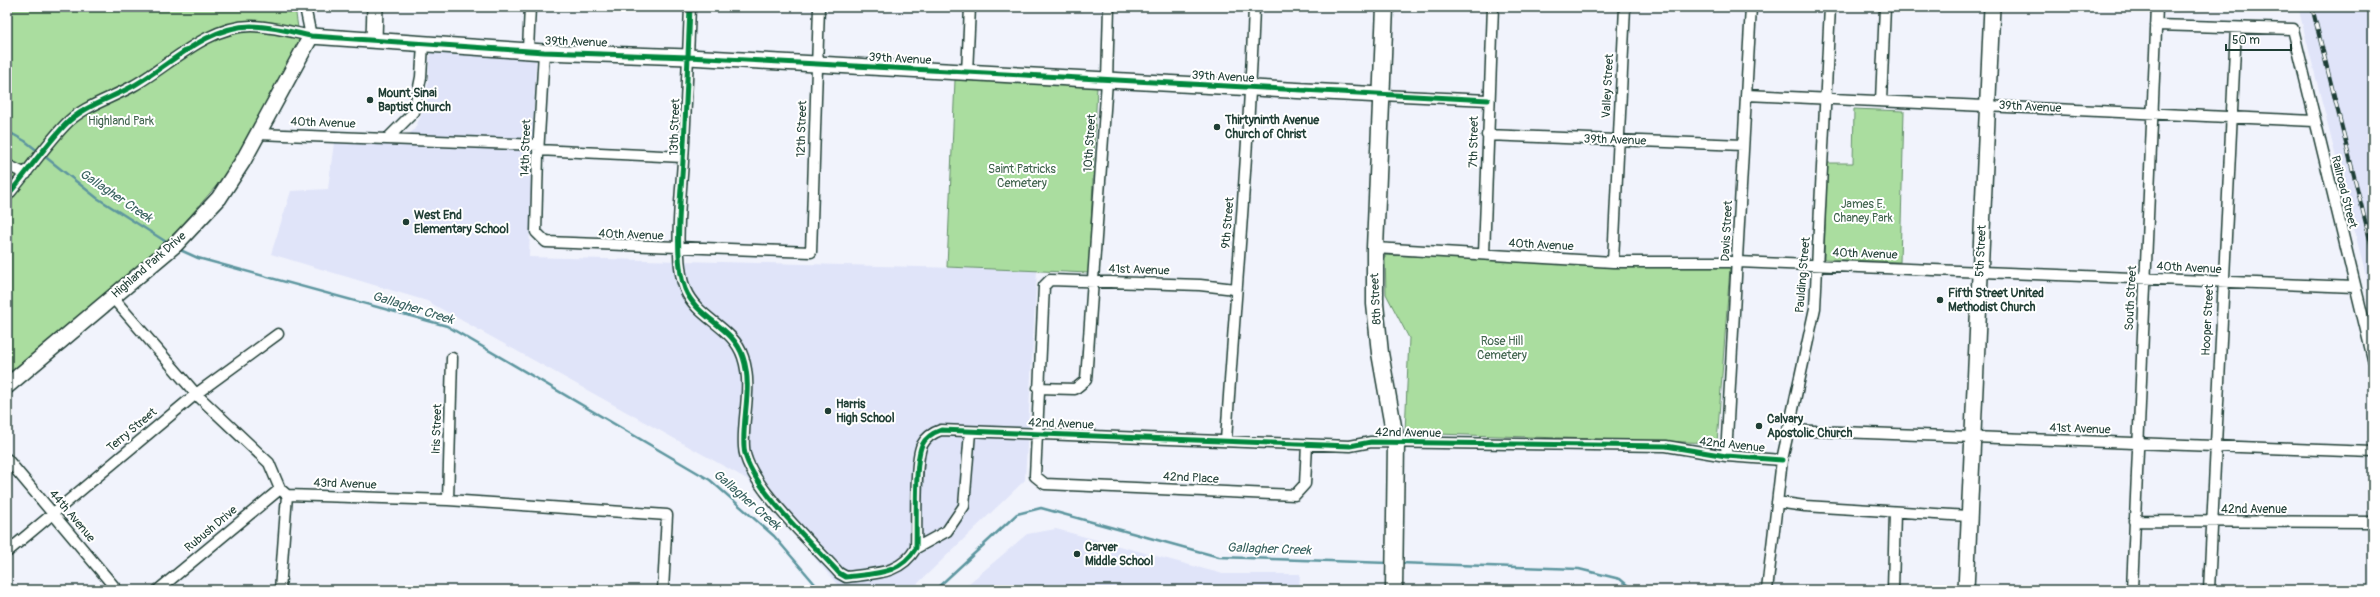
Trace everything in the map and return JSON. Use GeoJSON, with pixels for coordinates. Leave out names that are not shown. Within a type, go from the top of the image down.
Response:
{"type":"FeatureCollection","features":[{"type":"Feature","properties":{"kind":"main road","name":"8th Street"},"geometry":{"type":"LineString","coordinates":[[1385,7],[1375,248],[1375,304],[1380,353],[1396,443],[1394,582]]}},
{"type":"Feature","properties":{"kind":"street"},"geometry":{"type":"LineString","coordinates":[[7,196],[65,125],[80,112],[150,77],[200,43],[217,34],[250,26],[276,28],[311,36],[305,7]]}},
{"type":"Feature","properties":{"kind":"street"},"geometry":{"type":"LineString","coordinates":[[374,40],[375,7]]}},
{"type":"Feature","properties":{"kind":"street"},"geometry":{"type":"LineString","coordinates":[[528,49],[530,7]]}},
{"type":"Feature","properties":{"kind":"street","name":"13th Street"},"geometry":{"type":"LineString","coordinates":[[678,247],[684,157],[690,7]]}},
{"type":"Feature","properties":{"kind":"street","name":"12th Street"},"geometry":{"type":"LineString","coordinates":[[811,252],[819,7]]}},
{"type":"Feature","properties":{"kind":"street"},"geometry":{"type":"LineString","coordinates":[[967,73],[970,7]]}},
{"type":"Feature","properties":{"kind":"street","name":"10th Street"},"geometry":{"type":"LineString","coordinates":[[1038,388],[1075,389],[1086,380],[1107,81],[1109,7]]}},
{"type":"Feature","properties":{"kind":"street","name":"9th Street"},"geometry":{"type":"LineString","coordinates":[[1226,441],[1235,289],[1252,88],[1254,7]]}},
{"type":"Feature","properties":{"kind":"street","name":"7th Street"},"geometry":{"type":"LineString","coordinates":[[1484,254],[1488,100],[1493,7]]}},
{"type":"Feature","properties":{"kind":"street","name":"Valley Street"},"geometry":{"type":"LineString","coordinates":[[1613,262],[1625,7]]}},
{"type":"Feature","properties":{"kind":"street","name":"Davis Street"},"geometry":{"type":"LineString","coordinates":[[1726,456],[1751,7]]}},
{"type":"Feature","properties":{"kind":"street","name":"Paulding Street"},"geometry":{"type":"LineString","coordinates":[[1766,590],[1787,430],[1815,308],[1830,7]]}},
{"type":"Feature","properties":{"kind":"street"},"geometry":{"type":"LineString","coordinates":[[1881,101],[1885,7]]}},
{"type":"Feature","properties":{"kind":"street","name":"5th Street"},"geometry":{"type":"LineString","coordinates":[[1966,590],[1968,516],[1992,7]]}},
{"type":"Feature","properties":{"kind":"street","name":"South Street"},"geometry":{"type":"LineString","coordinates":[[2132,590],[2144,279],[2157,7]]}},
{"type":"Feature","properties":{"kind":"street"},"geometry":{"type":"LineString","coordinates":[[2156,24],[2236,28]]}},
{"type":"Feature","properties":{"kind":"street","name":"Railroad Street"},"geometry":{"type":"LineString","coordinates":[[2236,28],[2293,29],[2354,287],[2373,360]]}},
{"type":"Feature","properties":{"kind":"street","name":"Hooper Street"},"geometry":{"type":"LineString","coordinates":[[2209,590],[2214,447],[2224,283],[2236,28]]}},
{"type":"Feature","properties":{"kind":"street","name":"39th Avenue"},"geometry":{"type":"LineString","coordinates":[[311,36],[423,44],[528,49],[544,52],[688,57],[1107,81],[1488,100]]}},
{"type":"Feature","properties":{"kind":"street","name":"Highland Park Drive"},"geometry":{"type":"LineString","coordinates":[[7,386],[172,248],[219,198],[258,134],[311,36]]}},
{"type":"Feature","properties":{"kind":"street"},"geometry":{"type":"LineString","coordinates":[[388,138],[414,112],[421,77],[423,44]]}},
{"type":"Feature","properties":{"kind":"street","name":"14th Street"},"geometry":{"type":"LineString","coordinates":[[544,52],[538,147],[536,232],[546,242]]}},
{"type":"Feature","properties":{"kind":"street","name":"39th Avenue"},"geometry":{"type":"LineString","coordinates":[[1746,95],[2314,121]]}},
{"type":"Feature","properties":{"kind":"street","name":"40th Avenue"},"geometry":{"type":"LineString","coordinates":[[258,134],[388,138],[538,147]]}},
{"type":"Feature","properties":{"kind":"street","name":"39th Avenue"},"geometry":{"type":"LineString","coordinates":[[1487,135],[1743,145]]}},
{"type":"Feature","properties":{"kind":"street"},"geometry":{"type":"LineString","coordinates":[[538,147],[684,157]]}},
{"type":"Feature","properties":{"kind":"street"},"geometry":{"type":"LineString","coordinates":[[7,165],[26,174]]}},
{"type":"Feature","properties":{"kind":"street","name":"40th Avenue"},"geometry":{"type":"LineString","coordinates":[[546,242],[811,252]]}},
{"type":"Feature","properties":{"kind":"street"},"geometry":{"type":"LineString","coordinates":[[678,247],[684,288],[694,306],[734,339],[743,355],[748,381],[744,449],[748,468],[782,511],[839,574],[846,577],[894,570],[906,562],[916,548],[946,531],[964,506],[970,432]]}},
{"type":"Feature","properties":{"kind":"street","name":"40th Avenue"},"geometry":{"type":"LineString","coordinates":[[1375,248],[1613,262],[1738,262],[1818,266],[1980,270],[2224,283],[2354,287]]}},
{"type":"Feature","properties":{"kind":"street","name":"41st Avenue"},"geometry":{"type":"LineString","coordinates":[[1038,388],[1044,286],[1050,280],[1200,285],[1235,289]]}},
{"type":"Feature","properties":{"kind":"street"},"geometry":{"type":"LineString","coordinates":[[113,298],[196,394],[269,463],[283,492],[280,590]]}},
{"type":"Feature","properties":{"kind":"street","name":"Terry Street"},"geometry":{"type":"LineString","coordinates":[[7,552],[196,394],[278,334]]}},
{"type":"Feature","properties":{"kind":"street","name":"Iris Street"},"geometry":{"type":"LineString","coordinates":[[448,500],[452,358]]}},
{"type":"Feature","properties":{"kind":"street"},"geometry":{"type":"LineString","coordinates":[[1036,433],[1038,388]]}},
{"type":"Feature","properties":{"kind":"street","name":"42nd Avenue"},"geometry":{"type":"LineString","coordinates":[[916,548],[918,456],[921,447],[932,433],[941,430],[1350,446],[1371,442],[1666,446],[1726,456],[1782,460]]}},
{"type":"Feature","properties":{"kind":"street","name":"41st Avenue"},"geometry":{"type":"LineString","coordinates":[[1787,430],[2373,452]]}},
{"type":"Feature","properties":{"kind":"street","name":"42nd Place"},"geometry":{"type":"LineString","coordinates":[[1036,433],[1035,476],[1045,484],[1295,495],[1304,484],[1307,445]]}},
{"type":"Feature","properties":{"kind":"street","name":"44th Avenue"},"geometry":{"type":"LineString","coordinates":[[7,459],[116,590]]}},
{"type":"Feature","properties":{"kind":"street","name":"43rd Avenue"},"geometry":{"type":"LineString","coordinates":[[283,492],[448,500],[667,515],[663,590]]}},
{"type":"Feature","properties":{"kind":"street","name":"Rubush Drive"},"geometry":{"type":"LineString","coordinates":[[158,590],[283,492]]}},
{"type":"Feature","properties":{"kind":"street"},"geometry":{"type":"LineString","coordinates":[[1777,502],[1805,506],[1968,516]]}},
{"type":"Feature","properties":{"kind":"street"},"geometry":{"type":"LineString","coordinates":[[1892,590],[1895,512]]}},
{"type":"Feature","properties":{"kind":"street","name":"42nd Avenue"},"geometry":{"type":"LineString","coordinates":[[2134,521],[2373,522]]}},
{"type":"Feature","properties":{"kind":"shaded area"},"geometry":{"type":"Polygon","coordinates":[[[2298,7],[2373,7],[2373,304],[2298,7]]]}},
{"type":"Feature","properties":{"kind":"shaded area","name":"Harris High School"},"geometry":{"type":"Polygon","coordinates":[[[430,53],[536,56],[529,257],[1037,270],[1025,480],[911,590],[842,590],[747,479],[427,301],[271,254],[291,191],[328,189],[334,142],[396,144],[414,130],[426,106],[430,53]]]}},
{"type":"Feature","properties":{"kind":"shaded area","name":"Carver Middle School"},"geometry":{"type":"Polygon","coordinates":[[[1056,529],[1223,574],[1300,574],[1299,590],[961,590],[1027,534],[1056,529]]]}},
{"type":"Feature","properties":{"kind":"green space","name":"Highland Park"},"geometry":{"type":"Polygon","coordinates":[[[7,7],[295,7],[300,42],[229,171],[178,230],[7,378],[7,7]]]}},
{"type":"Feature","properties":{"kind":"green space","name":"Saint Patricks Cemetery"},"geometry":{"type":"Polygon","coordinates":[[[955,80],[1097,86],[1089,273],[947,267],[955,80]]]}},
{"type":"Feature","properties":{"kind":"green space","name":"James E. Chaney Park"},"geometry":{"type":"Polygon","coordinates":[[[1854,109],[1904,111],[1900,262],[1824,259],[1827,163],[1853,163],[1854,109]]]}},
{"type":"Feature","properties":{"kind":"green space","name":"Rose Hill Cemetery"},"geometry":{"type":"Polygon","coordinates":[[[1385,255],[1730,267],[1717,443],[1405,433],[1409,338],[1386,294],[1385,255]]]}},
{"type":"Feature","properties":{"kind":"waterway","name":"Gallagher Creek"},"geometry":{"type":"LineString","coordinates":[[7,131],[25,141],[39,152]]}},
{"type":"Feature","properties":{"kind":"waterway","name":"Gallagher Creek"},"geometry":{"type":"LineString","coordinates":[[43,155],[97,198],[168,243]]}},
{"type":"Feature","properties":{"kind":"waterway","name":"Gallagher Creek"},"geometry":{"type":"LineString","coordinates":[[178,249],[198,258],[447,326],[710,480],[774,536],[820,590]]}},
{"type":"Feature","properties":{"kind":"waterway","name":"Gallagher Creek"},"geometry":{"type":"LineString","coordinates":[[935,590],[1017,514],[1041,508],[1219,557],[1388,563]]}},
{"type":"Feature","properties":{"kind":"waterway","name":"Gallagher Creek"},"geometry":{"type":"LineString","coordinates":[[1399,563],[1579,569],[1620,579],[1633,590]]}},
{"type":"Feature","properties":{"kind":"railway"},"geometry":{"type":"LineString","coordinates":[[2312,7],[2373,252]]}},
{"type":"Feature","properties":{"kind":"cycle path"},"geometry":{"type":"LineString","coordinates":[[690,7],[679,226],[679,261],[681,276],[685,289],[691,299],[706,316],[731,338],[738,346],[743,357],[747,380],[744,447],[747,461],[756,478],[783,513],[839,573],[846,577],[877,573],[894,568],[910,557],[916,548],[919,453],[925,440],[932,434],[941,430],[1350,446],[1371,442],[1666,446],[1726,456],[1782,460]]}},
{"type":"Feature","properties":{"kind":"cycle path"},"geometry":{"type":"LineString","coordinates":[[7,196],[57,133],[72,118],[97,103],[124,91],[147,78],[189,48],[204,40],[235,28],[251,26],[274,28],[311,36],[544,52],[688,57],[1488,100]]}},
{"type":"Feature","properties":{"kind":"place","name":"Mount Sinai Baptist Church"},"geometry":{"type":"Point","coordinates":[370,100]}},
{"type":"Feature","properties":{"kind":"place","name":"Thirtyninth Avenue Church of Christ"},"geometry":{"type":"Point","coordinates":[1217,127]}},
{"type":"Feature","properties":{"kind":"place","name":"West End Elementary School"},"geometry":{"type":"Point","coordinates":[406,222]}},
{"type":"Feature","properties":{"kind":"place","name":"Fifth Street United Methodist Church"},"geometry":{"type":"Point","coordinates":[1940,300]}},
{"type":"Feature","properties":{"kind":"place","name":"Harris High School"},"geometry":{"type":"Point","coordinates":[828,411]}},
{"type":"Feature","properties":{"kind":"place","name":"Calvary Apostolic Church"},"geometry":{"type":"Point","coordinates":[1759,426]}},
{"type":"Feature","properties":{"kind":"place","name":"Carver Middle School"},"geometry":{"type":"Point","coordinates":[1077,554]}}]}
